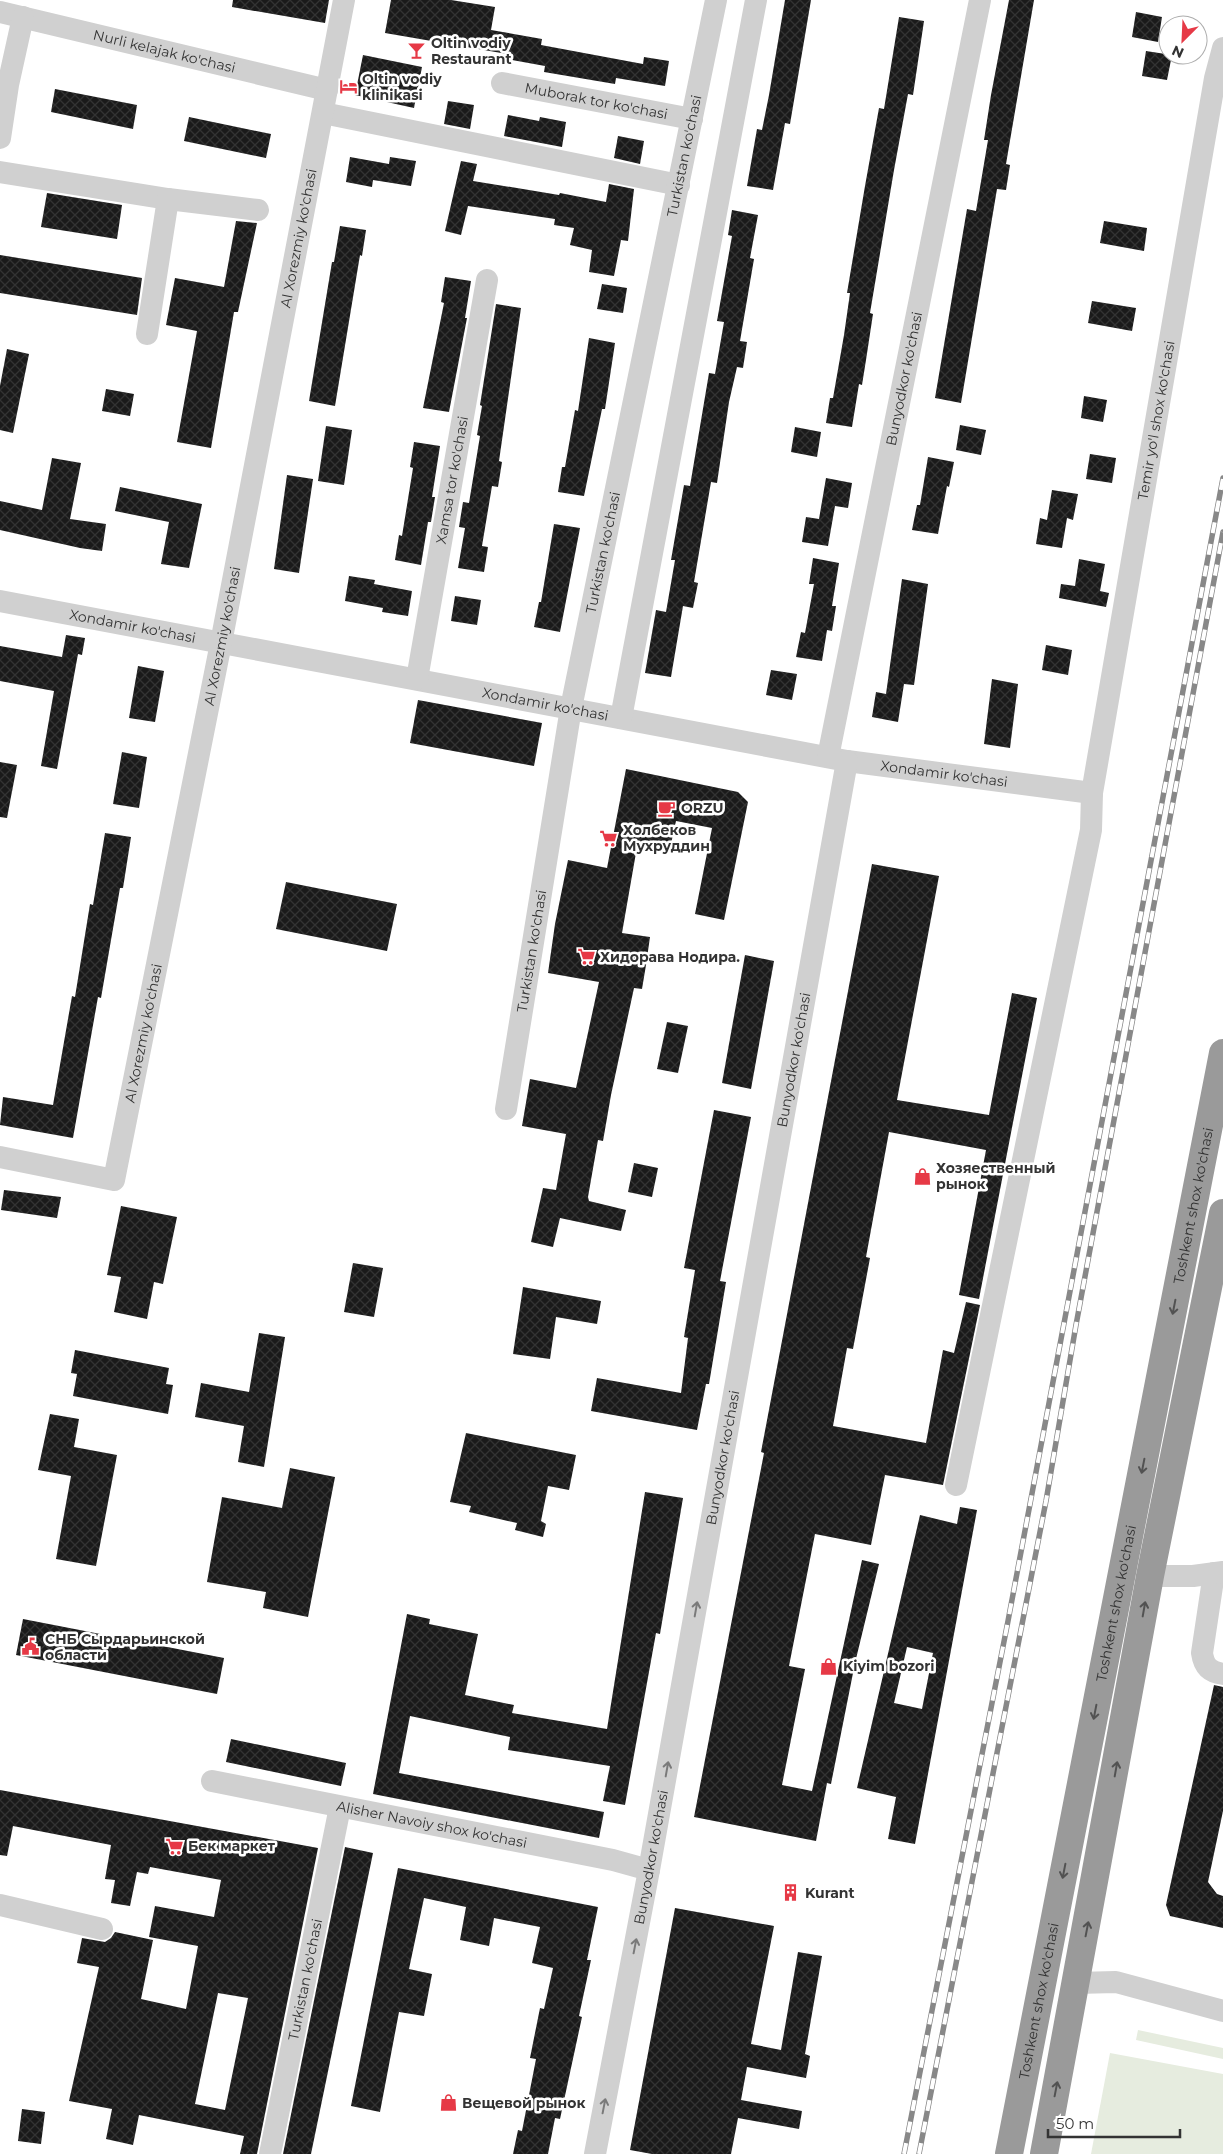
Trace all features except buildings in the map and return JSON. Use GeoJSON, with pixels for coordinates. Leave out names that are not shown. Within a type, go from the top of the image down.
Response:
{"type":"FeatureCollection","features":[{"type":"Feature","properties":{"kind":"highway","name":"Toshkent shox ko'chasi"},"geometry":{"type":"LineString","coordinates":[[1009,2154],[1223,1053]]}},
{"type":"Feature","properties":{"kind":"highway","name":"Toshkent shox ko'chasi"},"geometry":{"type":"LineString","coordinates":[[1044,2154],[1150,1576],[1223,1213]]}},
{"type":"Feature","properties":{"kind":"street","name":"Al Xorezmiy ko'chasi"},"geometry":{"type":"LineString","coordinates":[[0,1157],[114,1180],[221,643],[344,0]]}},
{"type":"Feature","properties":{"kind":"street","name":"Turkistan ko'chasi"},"geometry":{"type":"LineString","coordinates":[[506,1108],[571,708],[680,185],[716,0]]}},
{"type":"Feature","properties":{"kind":"street"},"geometry":{"type":"LineString","coordinates":[[621,718],[756,0]]}},
{"type":"Feature","properties":{"kind":"street","name":"Bunyodkor ko'chasi"},"geometry":{"type":"LineString","coordinates":[[595,2154],[649,1870],[837,759],[980,0]]}},
{"type":"Feature","properties":{"kind":"street","name":"Nurli kelajak ko'chasi"},"geometry":{"type":"LineString","coordinates":[[0,12],[327,90]]}},
{"type":"Feature","properties":{"kind":"street"},"geometry":{"type":"LineString","coordinates":[[0,138],[8,85],[23,17]]}},
{"type":"Feature","properties":{"kind":"street","name":"Temir yo'l shox ko'chasi"},"geometry":{"type":"LineString","coordinates":[[956,1486],[1090,830],[1092,793],[1216,78],[1223,48]]}},
{"type":"Feature","properties":{"kind":"street","name":"Muborak tor ko'chasi"},"geometry":{"type":"LineString","coordinates":[[502,83],[692,119]]}},
{"type":"Feature","properties":{"kind":"street"},"geometry":{"type":"LineString","coordinates":[[323,113],[680,185]]}},
{"type":"Feature","properties":{"kind":"street"},"geometry":{"type":"LineString","coordinates":[[0,172],[168,199],[258,210]]}},
{"type":"Feature","properties":{"kind":"street"},"geometry":{"type":"LineString","coordinates":[[147,334],[168,199]]}},
{"type":"Feature","properties":{"kind":"street","name":"Xamsa tor ko'chasi"},"geometry":{"type":"LineString","coordinates":[[416,679],[486,280]]}},
{"type":"Feature","properties":{"kind":"street","name":"Xondamir ko'chasi"},"geometry":{"type":"LineString","coordinates":[[0,601],[837,759],[1092,793]]}},
{"type":"Feature","properties":{"kind":"street"},"geometry":{"type":"LineString","coordinates":[[1150,1576],[1193,1576],[1219,1573],[1202,1653],[1203,1664],[1212,1672],[1223,1674]]}},
{"type":"Feature","properties":{"kind":"street","name":"Alisher Navoiy shox ko'chasi"},"geometry":{"type":"LineString","coordinates":[[212,1781],[613,1860],[649,1870]]}},
{"type":"Feature","properties":{"kind":"street","name":"Turkistan ko'chasi"},"geometry":{"type":"LineString","coordinates":[[270,2154],[340,1807]]}},
{"type":"Feature","properties":{"kind":"street"},"geometry":{"type":"LineString","coordinates":[[0,1905],[102,1930]]}},
{"type":"Feature","properties":{"kind":"street"},"geometry":{"type":"LineString","coordinates":[[1076,1983],[1116,1982],[1223,2011]]}},
{"type":"Feature","properties":{"kind":"shaded area"},"geometry":{"type":"Polygon","coordinates":[[[1138,2030],[1223,2048],[1223,2059],[1136,2040],[1138,2030]]]}},
{"type":"Feature","properties":{"kind":"shaded area"},"geometry":{"type":"Polygon","coordinates":[[[1110,2053],[1223,2074],[1223,2154],[1091,2154],[1110,2053]]]}},
{"type":"Feature","properties":{"kind":"railway"},"geometry":{"type":"LineString","coordinates":[[904,2154],[1008,1621],[1223,478]]}},
{"type":"Feature","properties":{"kind":"railway"},"geometry":{"type":"LineString","coordinates":[[919,2154],[1046,1501],[1076,1325],[1223,532]]}},
{"type":"Feature","properties":{"kind":"place","name":"Oltin vodiy Restaurant"},"geometry":{"type":"Point","coordinates":[417,51]}},
{"type":"Feature","properties":{"kind":"place","name":"Oltin vodiy klinikasi"},"geometry":{"type":"Point","coordinates":[348,87]}},
{"type":"Feature","properties":{"kind":"place","name":"ORZU"},"geometry":{"type":"Point","coordinates":[667,808]}},
{"type":"Feature","properties":{"kind":"place","name":"Холбеков Мухруддин"},"geometry":{"type":"Point","coordinates":[609,838]}},
{"type":"Feature","properties":{"kind":"place","name":"Хидорава Нодира."},"geometry":{"type":"Point","coordinates":[586,957]}},
{"type":"Feature","properties":{"kind":"place","name":"Хозяественный рынок"},"geometry":{"type":"Point","coordinates":[922,1176]}},
{"type":"Feature","properties":{"kind":"place","name":"СНБ Сырдарьинской области"},"geometry":{"type":"Point","coordinates":[31,1647]}},
{"type":"Feature","properties":{"kind":"place","name":"Kiyim bozori"},"geometry":{"type":"Point","coordinates":[829,1666]}},
{"type":"Feature","properties":{"kind":"place","name":"Бек маркет"},"geometry":{"type":"Point","coordinates":[174,1846]}},
{"type":"Feature","properties":{"kind":"place","name":"Kurant"},"geometry":{"type":"Point","coordinates":[791,1893]}},
{"type":"Feature","properties":{"kind":"place","name":"Вещевой рынок"},"geometry":{"type":"Point","coordinates":[448,2103]}}]}
